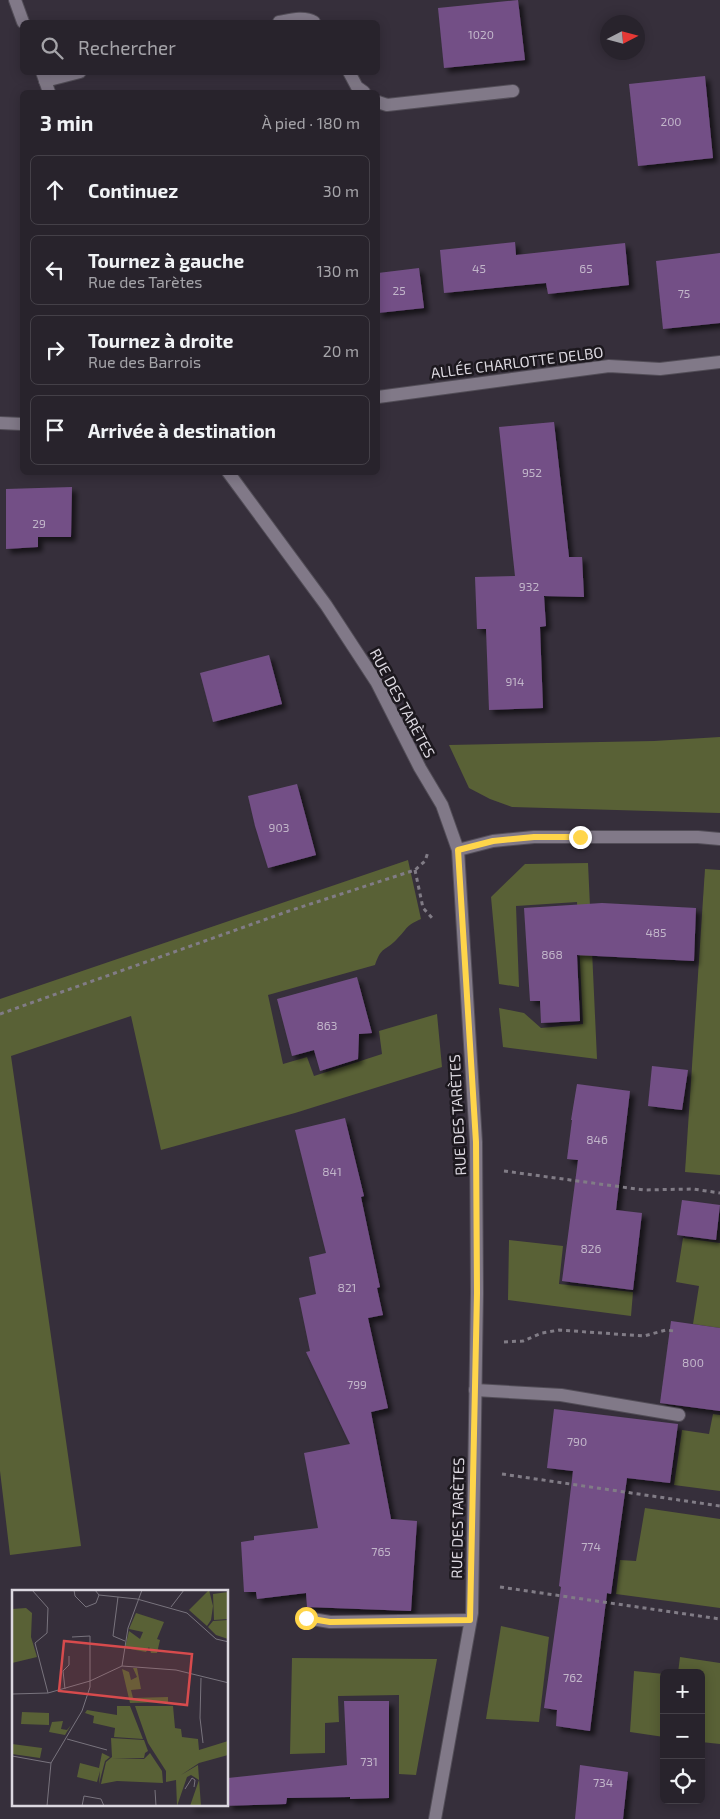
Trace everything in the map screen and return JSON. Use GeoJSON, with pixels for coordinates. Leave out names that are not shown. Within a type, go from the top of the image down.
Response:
{"type":"FeatureCollection","features":[{"type":"Feature","properties":{"kind":"street"},"geometry":{"type":"LineString","coordinates":[[15,0],[22,20]]}},
{"type":"Feature","properties":{"kind":"street"},"geometry":{"type":"LineString","coordinates":[[288,20],[312,20]]}},
{"type":"Feature","properties":{"kind":"street"},"geometry":{"type":"LineString","coordinates":[[45,82],[70,75]]}},
{"type":"Feature","properties":{"kind":"street"},"geometry":{"type":"LineString","coordinates":[[351,75],[362,90]]}},
{"type":"Feature","properties":{"kind":"street"},"geometry":{"type":"LineString","coordinates":[[380,103],[387,105],[513,90]]}},
{"type":"Feature","properties":{"kind":"street","name":"ALLÉE CHARLOTTE DELBO"},"geometry":{"type":"LineString","coordinates":[[380,397],[609,366],[660,369],[720,362]]}},
{"type":"Feature","properties":{"kind":"street"},"geometry":{"type":"LineString","coordinates":[[0,423],[20,424]]}},
{"type":"Feature","properties":{"kind":"street","name":"RUE DES TARÈTES"},"geometry":{"type":"LineString","coordinates":[[230,475],[326,605],[377,682],[420,768],[442,805],[458,850],[476,1142],[476,1341],[472,1582],[469,1637],[435,1819]]}},
{"type":"Feature","properties":{"kind":"street"},"geometry":{"type":"LineString","coordinates":[[458,850],[493,841],[534,837],[689,837],[720,840]]}},
{"type":"Feature","properties":{"kind":"street"},"geometry":{"type":"LineString","coordinates":[[475,1390],[560,1395],[680,1415]]}},
{"type":"Feature","properties":{"kind":"street"},"geometry":{"type":"LineString","coordinates":[[306,1618],[330,1622],[470,1620]]}},
{"type":"Feature","properties":{"kind":"path"},"geometry":{"type":"LineString","coordinates":[[0,1014],[289,910],[415,870]]}},
{"type":"Feature","properties":{"kind":"path"},"geometry":{"type":"LineString","coordinates":[[498,1170],[644,1190],[693,1189],[720,1193]]}},
{"type":"Feature","properties":{"kind":"path"},"geometry":{"type":"LineString","coordinates":[[476,1341],[523,1341],[542,1333],[558,1330],[644,1336],[666,1330],[674,1331]]}},
{"type":"Feature","properties":{"kind":"path"},"geometry":{"type":"LineString","coordinates":[[474,1472],[498,1473],[720,1506]]}},
{"type":"Feature","properties":{"kind":"path"},"geometry":{"type":"LineString","coordinates":[[472,1582],[720,1619]]}},
{"type":"Feature","properties":{"kind":"green space"},"geometry":{"type":"Polygon","coordinates":[[[720,737],[720,813],[512,807],[490,799],[469,788],[449,745],[654,741],[720,737]]]}},
{"type":"Feature","properties":{"kind":"green space"},"geometry":{"type":"Polygon","coordinates":[[[408,860],[421,919],[409,926],[393,943],[382,951],[375,965],[268,995],[283,1064],[307,1057],[314,1076],[382,1054],[379,1031],[437,1014],[442,1067],[295,1113],[161,1150],[131,1016],[11,1056],[81,1546],[10,1555],[0,1471],[0,999],[408,860]]]}},
{"type":"Feature","properties":{"kind":"green space"},"geometry":{"type":"Polygon","coordinates":[[[588,863],[597,1059],[503,1047],[499,1008],[524,1013],[541,1028],[583,1024],[577,902],[516,906],[519,987],[499,984],[491,897],[525,864],[588,863]]]}},
{"type":"Feature","properties":{"kind":"green space"},"geometry":{"type":"Polygon","coordinates":[[[705,869],[720,870],[720,1175],[685,1172],[705,869]]]}},
{"type":"Feature","properties":{"kind":"green space"},"geometry":{"type":"Polygon","coordinates":[[[683,1238],[720,1243],[720,1328],[693,1324],[699,1286],[676,1282],[683,1238]]]}},
{"type":"Feature","properties":{"kind":"green space"},"geometry":{"type":"Polygon","coordinates":[[[509,1240],[563,1246],[559,1284],[633,1292],[631,1316],[508,1300],[509,1240]]]}},
{"type":"Feature","properties":{"kind":"green space"},"geometry":{"type":"Polygon","coordinates":[[[713,1414],[720,1415],[720,1491],[674,1485],[682,1430],[709,1434],[713,1414]]]}},
{"type":"Feature","properties":{"kind":"green space"},"geometry":{"type":"Polygon","coordinates":[[[645,1508],[720,1519],[720,1608],[616,1594],[620,1560],[636,1561],[645,1508]]]}},
{"type":"Feature","properties":{"kind":"green space"},"geometry":{"type":"Polygon","coordinates":[[[501,1626],[549,1637],[539,1722],[486,1719],[501,1626]]]}},
{"type":"Feature","properties":{"kind":"green space"},"geometry":{"type":"Polygon","coordinates":[[[680,1657],[720,1663],[720,1744],[705,1742],[705,1669],[678,1669],[680,1657]]]}},
{"type":"Feature","properties":{"kind":"green space"},"geometry":{"type":"Polygon","coordinates":[[[292,1658],[437,1659],[416,1775],[399,1774],[399,1695],[338,1696],[339,1722],[325,1723],[325,1753],[290,1754],[292,1658]]]}},
{"type":"Feature","properties":{"kind":"green space"},"geometry":{"type":"Polygon","coordinates":[[[634,1671],[660,1674],[660,1736],[630,1732],[634,1671]]]}},
{"type":"Feature","properties":{"kind":"building"},"geometry":{"type":"Polygon","coordinates":[[[518,0],[525,60],[444,68],[438,8],[518,0]]]}},
{"type":"Feature","properties":{"kind":"building"},"geometry":{"type":"Polygon","coordinates":[[[705,76],[713,158],[638,166],[629,84],[705,76]]]}},
{"type":"Feature","properties":{"kind":"building"},"geometry":{"type":"Polygon","coordinates":[[[515,242],[516,255],[625,243],[629,285],[548,294],[546,283],[444,293],[440,250],[515,242]]]}},
{"type":"Feature","properties":{"kind":"building"},"geometry":{"type":"Polygon","coordinates":[[[720,253],[720,323],[663,329],[656,261],[720,253]]]}},
{"type":"Feature","properties":{"kind":"building"},"geometry":{"type":"Polygon","coordinates":[[[419,268],[424,308],[380,313],[380,273],[419,268]]]}},
{"type":"Feature","properties":{"kind":"building"},"geometry":{"type":"Polygon","coordinates":[[[554,422],[569,557],[582,557],[584,597],[544,596],[546,626],[540,627],[543,708],[489,710],[486,629],[477,629],[475,577],[515,576],[499,427],[554,422]]]}},
{"type":"Feature","properties":{"kind":"building"},"geometry":{"type":"Polygon","coordinates":[[[72,487],[71,537],[38,537],[38,547],[6,549],[6,489],[72,487]]]}},
{"type":"Feature","properties":{"kind":"building"},"geometry":{"type":"Polygon","coordinates":[[[269,655],[282,704],[213,722],[200,673],[269,655]]]}},
{"type":"Feature","properties":{"kind":"building"},"geometry":{"type":"Polygon","coordinates":[[[297,784],[316,855],[268,868],[248,796],[297,784]]]}},
{"type":"Feature","properties":{"kind":"building"},"geometry":{"type":"Polygon","coordinates":[[[602,903],[696,908],[694,961],[577,955],[580,1021],[541,1023],[540,1001],[530,1001],[524,908],[602,903]]]}},
{"type":"Feature","properties":{"kind":"building"},"geometry":{"type":"Polygon","coordinates":[[[357,977],[372,1033],[359,1034],[358,1059],[320,1071],[314,1050],[292,1056],[277,999],[357,977]]]}},
{"type":"Feature","properties":{"kind":"building"},"geometry":{"type":"Polygon","coordinates":[[[652,1066],[688,1070],[682,1110],[648,1106],[652,1066]]]}},
{"type":"Feature","properties":{"kind":"building"},"geometry":{"type":"Polygon","coordinates":[[[577,1084],[630,1091],[616,1210],[642,1213],[633,1290],[562,1281],[578,1160],[567,1159],[577,1084]]]}},
{"type":"Feature","properties":{"kind":"building"},"geometry":{"type":"Polygon","coordinates":[[[345,1118],[364,1196],[361,1197],[380,1287],[377,1288],[383,1315],[368,1318],[388,1408],[371,1412],[391,1519],[417,1521],[411,1611],[307,1607],[306,1593],[257,1599],[256,1592],[244,1592],[241,1542],[254,1540],[254,1536],[318,1528],[304,1453],[350,1444],[306,1352],[310,1351],[299,1298],[316,1294],[309,1257],[326,1253],[295,1130],[345,1118]]]}},
{"type":"Feature","properties":{"kind":"building"},"geometry":{"type":"Polygon","coordinates":[[[682,1200],[720,1205],[716,1240],[677,1235],[682,1200]]]}},
{"type":"Feature","properties":{"kind":"building"},"geometry":{"type":"Polygon","coordinates":[[[671,1321],[720,1328],[720,1411],[660,1403],[671,1321]]]}},
{"type":"Feature","properties":{"kind":"building"},"geometry":{"type":"Polygon","coordinates":[[[554,1409],[678,1424],[670,1483],[627,1478],[611,1594],[607,1593],[590,1731],[556,1726],[557,1710],[544,1708],[561,1587],[559,1586],[573,1471],[547,1468],[554,1409]]]}},
{"type":"Feature","properties":{"kind":"building"},"geometry":{"type":"Polygon","coordinates":[[[344,1701],[389,1701],[389,1798],[287,1798],[286,1804],[229,1806],[229,1778],[347,1765],[344,1701]]]}},
{"type":"Feature","properties":{"kind":"building"},"geometry":{"type":"Polygon","coordinates":[[[580,1765],[628,1772],[623,1819],[575,1819],[580,1765]]]}},
{"type":"Feature","properties":{"kind":"building"},"geometry":{"type":"Polygon","coordinates":[[[190,1806],[222,1806],[190,1807],[190,1806]]]}},
{"type":"Feature","properties":{"kind":"route"},"geometry":{"type":"LineString","coordinates":[[306,1618],[330,1622],[470,1620],[472,1614],[477,1293],[476,1142],[458,850],[493,841],[534,837],[580,837]]}}]}
